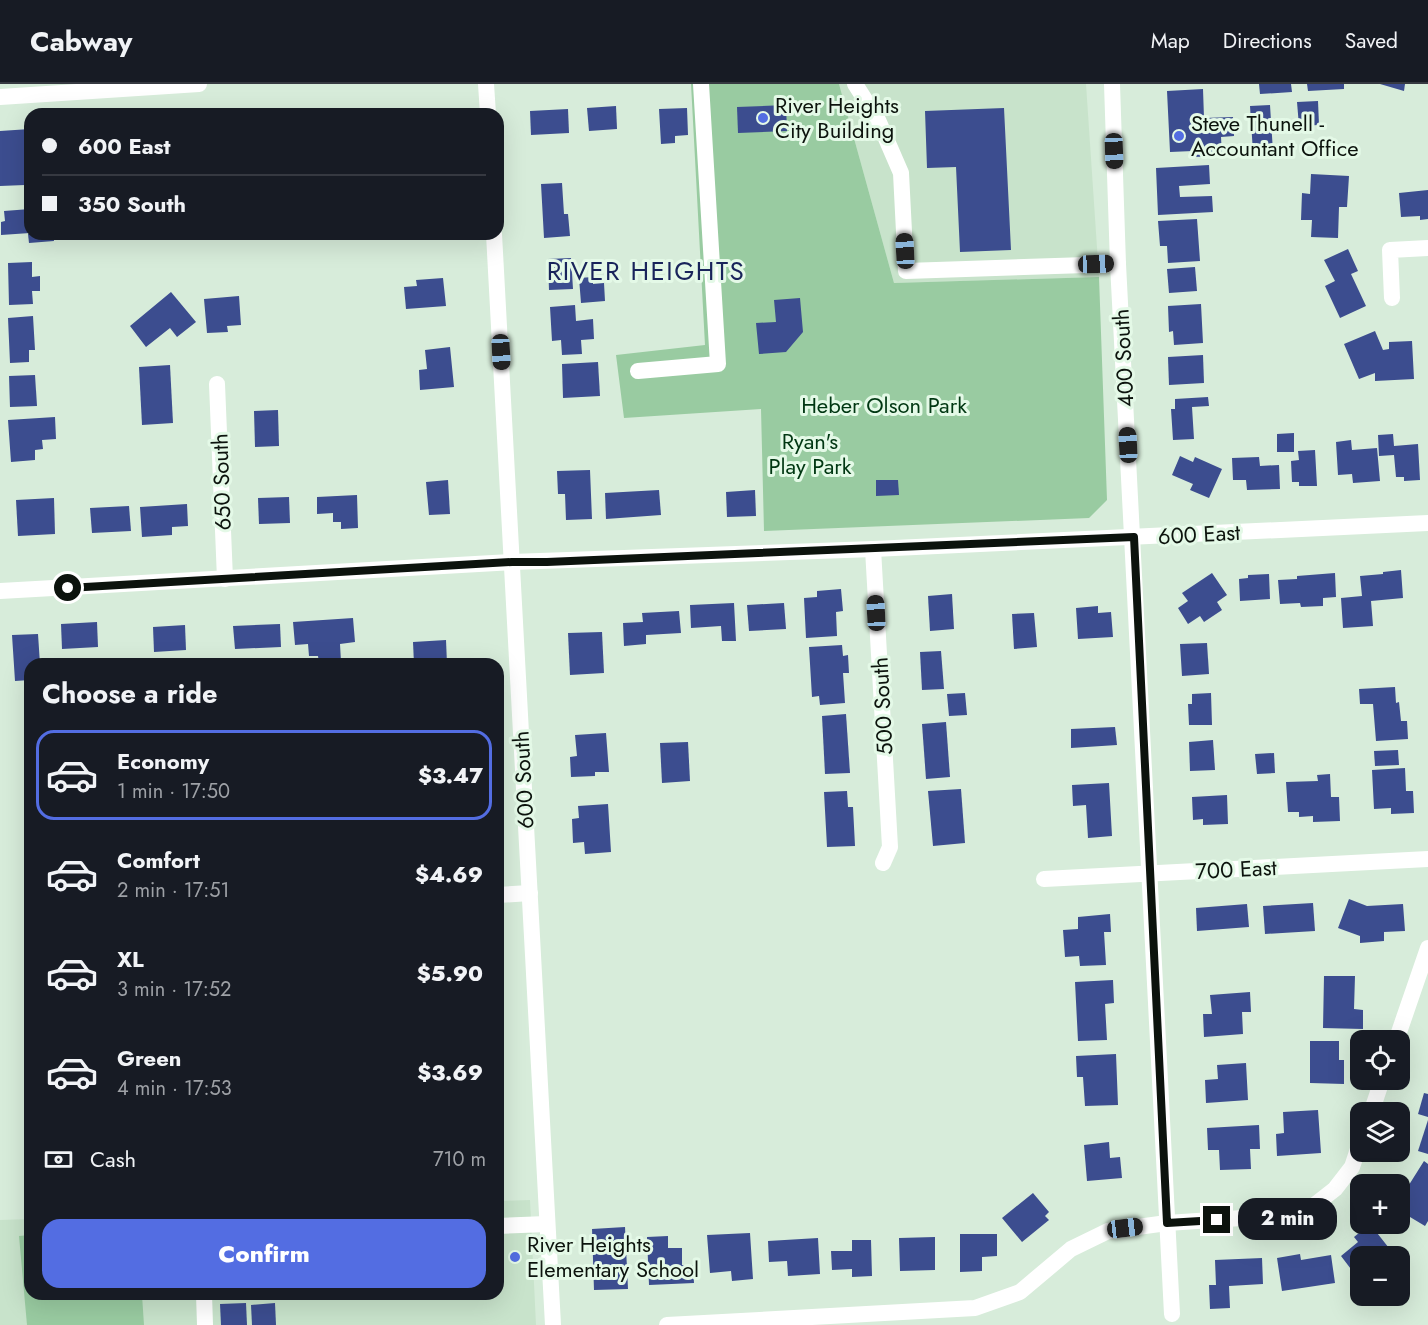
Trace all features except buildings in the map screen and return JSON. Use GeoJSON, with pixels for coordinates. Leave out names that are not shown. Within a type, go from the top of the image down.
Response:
{"type":"FeatureCollection","features":[{"type":"Feature","properties":{"kind":"street"},"geometry":{"type":"LineString","coordinates":[[0,97],[199,84]]}},
{"type":"Feature","properties":{"kind":"street"},"geometry":{"type":"LineString","coordinates":[[486,84],[488,108]]}},
{"type":"Feature","properties":{"kind":"street"},"geometry":{"type":"LineString","coordinates":[[638,371],[718,364],[700,84]]}},
{"type":"Feature","properties":{"kind":"street"},"geometry":{"type":"LineString","coordinates":[[855,84],[878,120],[901,172],[906,271],[1118,264]]}},
{"type":"Feature","properties":{"kind":"street","name":"400 South"},"geometry":{"type":"LineString","coordinates":[[1112,84],[1118,264],[1134,537],[1172,1314]]}},
{"type":"Feature","properties":{"kind":"street","name":"600 South"},"geometry":{"type":"LineString","coordinates":[[494,240],[553,1325]]}},
{"type":"Feature","properties":{"kind":"street"},"geometry":{"type":"LineString","coordinates":[[1392,298],[1390,250],[1428,248]]}},
{"type":"Feature","properties":{"kind":"street","name":"650 South"},"geometry":{"type":"LineString","coordinates":[[217,384],[225,579]]}},
{"type":"Feature","properties":{"kind":"street","name":"600 East"},"geometry":{"type":"LineString","coordinates":[[0,591],[512,562],[873,549],[1428,523]]}},
{"type":"Feature","properties":{"kind":"street","name":"500 South"},"geometry":{"type":"LineString","coordinates":[[873,549],[890,847],[883,863]]}},
{"type":"Feature","properties":{"kind":"street","name":"700 East"},"geometry":{"type":"LineString","coordinates":[[1044,879],[1428,859]]}},
{"type":"Feature","properties":{"kind":"street"},"geometry":{"type":"LineString","coordinates":[[504,895],[530,893]]}},
{"type":"Feature","properties":{"kind":"street"},"geometry":{"type":"LineString","coordinates":[[1400,1030],[1428,948]]}},
{"type":"Feature","properties":{"kind":"street"},"geometry":{"type":"LineString","coordinates":[[667,1325],[975,1308],[1020,1292],[1071,1249],[1108,1231],[1167,1223],[1286,1215],[1312,1207],[1335,1189],[1354,1162]]}},
{"type":"Feature","properties":{"kind":"street"},"geometry":{"type":"LineString","coordinates":[[504,1226],[548,1224]]}},
{"type":"Feature","properties":{"kind":"street"},"geometry":{"type":"LineString","coordinates":[[204,1300],[205,1325]]}},
{"type":"Feature","properties":{"kind":"shaded area"},"geometry":{"type":"Polygon","coordinates":[[[839,84],[1086,84],[1099,277],[894,283],[839,84]]]}},
{"type":"Feature","properties":{"kind":"shaded area","name":"River Heights Elementary School"},"geometry":{"type":"Polygon","coordinates":[[[530,1200],[536,1325],[0,1325],[0,1220],[24,1219],[24,1300],[504,1300],[504,1201],[530,1200]]]}},
{"type":"Feature","properties":{"kind":"green space","name":"Heber Olson Park"},"geometry":{"type":"Polygon","coordinates":[[[691,84],[839,84],[894,283],[1099,277],[1107,500],[1089,518],[764,531],[761,409],[624,418],[616,355],[705,345],[691,84]]]}},
{"type":"Feature","properties":{"kind":"green space"},"geometry":{"type":"Polygon","coordinates":[[[19,1236],[24,1236],[24,1292],[19,1236]]]}},
{"type":"Feature","properties":{"kind":"green space"},"geometry":{"type":"Polygon","coordinates":[[[25,1300],[142,1300],[144,1325],[27,1325],[25,1300]]]}},
{"type":"Feature","properties":{"kind":"place","name":"River Heights City Building"},"geometry":{"type":"Point","coordinates":[763,118]}},
{"type":"Feature","properties":{"kind":"place","name":"Steve Thunell - Accountant Office"},"geometry":{"type":"Point","coordinates":[1179,136]}},
{"type":"Feature","properties":{"kind":"place","name":"River Heights Elementary School"},"geometry":{"type":"Point","coordinates":[515,1257]}},
{"type":"Feature","properties":{"kind":"district","name":"RIVER HEIGHTS"},"geometry":{"type":"Point","coordinates":[646,271]}},
{"type":"Feature","properties":{"kind":"route"},"geometry":{"type":"LineString","coordinates":[[68,588],[512,562],[1134,537],[1167,1223],[1217,1220]]}},
{"type":"Feature","properties":{"kind":"park label","name":"Ryan's Play Park"},"geometry":{"type":"Point","coordinates":[810,454]}}]}
